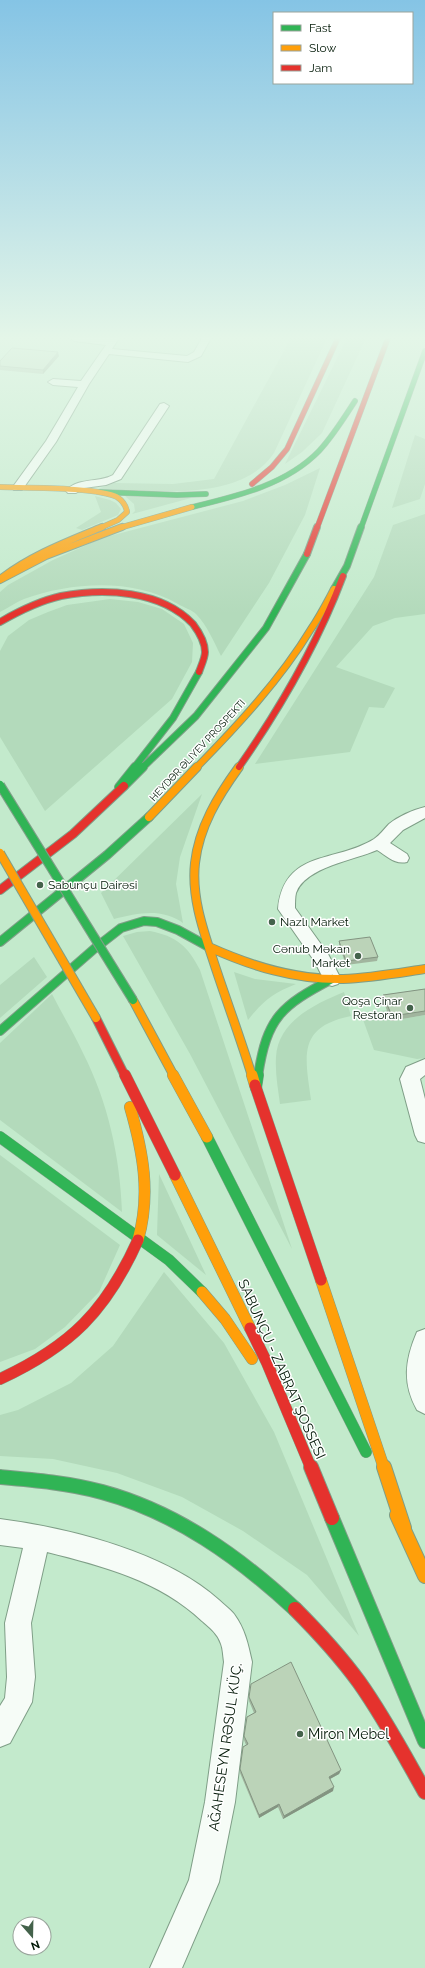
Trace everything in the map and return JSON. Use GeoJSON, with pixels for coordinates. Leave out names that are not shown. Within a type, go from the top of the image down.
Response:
{"type":"FeatureCollection","features":[{"type":"Feature","properties":{"kind":"main road"},"geometry":{"type":"LineString","coordinates":[[219,500],[256,482],[272,468],[286,449],[295,430]]}},
{"type":"Feature","properties":{"kind":"main road"},"geometry":{"type":"LineString","coordinates":[[0,579],[37,558],[93,535],[219,500],[270,483],[304,465],[326,442],[335,430]]}},
{"type":"Feature","properties":{"kind":"main road"},"geometry":{"type":"LineString","coordinates":[[0,890],[72,834],[155,758],[196,716],[266,628],[304,562],[353,430]]}},
{"type":"Feature","properties":{"kind":"main road","name":"HEYDƏR ƏLIYEV PROSPEKTI"},"geometry":{"type":"LineString","coordinates":[[0,942],[107,855],[147,819],[234,729],[275,679],[311,630],[347,566],[396,430]]}},
{"type":"Feature","properties":{"kind":"main road"},"geometry":{"type":"LineString","coordinates":[[0,487],[195,495],[228,490],[256,482]]}},
{"type":"Feature","properties":{"kind":"main road"},"geometry":{"type":"LineString","coordinates":[[0,579],[11,569],[35,555],[124,517],[127,512],[127,508],[122,500],[115,496],[100,492]]}},
{"type":"Feature","properties":{"kind":"main road"},"geometry":{"type":"LineString","coordinates":[[347,566],[331,612],[309,656],[275,712],[218,797],[202,828],[197,846],[194,877],[200,916],[209,947],[256,1091],[404,1528]]}},
{"type":"Feature","properties":{"kind":"main road"},"geometry":{"type":"LineString","coordinates":[[0,622],[28,605],[76,593],[100,591],[139,596],[156,601],[179,612],[195,625],[204,644],[205,655],[200,672],[190,691],[160,737],[107,802]]}},
{"type":"Feature","properties":{"kind":"main road"},"geometry":{"type":"LineString","coordinates":[[0,785],[133,1000],[229,1177],[369,1458]]}},
{"type":"Feature","properties":{"kind":"main road"},"geometry":{"type":"LineString","coordinates":[[0,853],[96,1018],[136,1124],[142,1151],[145,1183],[145,1204],[139,1238],[124,1272],[102,1307],[76,1334],[45,1358],[17,1373],[0,1378]]}},
{"type":"Feature","properties":{"kind":"main road"},"geometry":{"type":"LineString","coordinates":[[0,1031],[94,949],[121,928],[144,921],[157,922],[178,930],[237,961],[259,968],[304,977],[332,979],[425,969]]}},
{"type":"Feature","properties":{"kind":"main road"},"geometry":{"type":"LineString","coordinates":[[0,945],[14,932]]}},
{"type":"Feature","properties":{"kind":"main road"},"geometry":{"type":"LineString","coordinates":[[256,1091],[265,1043],[270,1027],[288,1006],[305,993],[332,979]]}},
{"type":"Feature","properties":{"kind":"main road","name":"SABUNÇU - ZABRAT ŞOSSESI"},"geometry":{"type":"LineString","coordinates":[[96,1018],[185,1194],[263,1356],[307,1456],[425,1741]]}},
{"type":"Feature","properties":{"kind":"main road"},"geometry":{"type":"LineString","coordinates":[[0,1137],[169,1260],[203,1292],[225,1319],[255,1364]]}},
{"type":"Feature","properties":{"kind":"main road"},"geometry":{"type":"LineString","coordinates":[[263,1377],[307,1456]]}},
{"type":"Feature","properties":{"kind":"main road"},"geometry":{"type":"LineString","coordinates":[[376,1472],[404,1528],[425,1576]]}},
{"type":"Feature","properties":{"kind":"main road"},"geometry":{"type":"LineString","coordinates":[[0,1477],[59,1483],[105,1493],[146,1509],[193,1531],[235,1558],[274,1590],[336,1653],[368,1697],[425,1792]]}},
{"type":"Feature","properties":{"kind":"street"},"geometry":{"type":"LineString","coordinates":[[18,488],[58,430]]}},
{"type":"Feature","properties":{"kind":"street"},"geometry":{"type":"LineString","coordinates":[[72,490],[78,486],[109,481],[117,477],[148,430]]}},
{"type":"Feature","properties":{"kind":"street"},"geometry":{"type":"LineString","coordinates":[[332,979],[322,959],[290,918],[286,909],[285,900],[290,886],[297,878],[308,870],[335,858],[379,844],[385,840],[397,826],[425,812]]}},
{"type":"Feature","properties":{"kind":"street"},"geometry":{"type":"LineString","coordinates":[[379,844],[401,858]]}},
{"type":"Feature","properties":{"kind":"street"},"geometry":{"type":"LineString","coordinates":[[425,1067],[413,1072],[410,1080],[425,1136]]}},
{"type":"Feature","properties":{"kind":"street"},"geometry":{"type":"LineString","coordinates":[[425,1340],[417,1373],[419,1391],[425,1402]]}},
{"type":"Feature","properties":{"kind":"street","name":"AĞAHESEYN RƏSUL KÜÇ."},"geometry":{"type":"LineString","coordinates":[[0,1532],[38,1537],[103,1553],[155,1574],[195,1596],[224,1623],[234,1638],[238,1662],[220,1802],[204,1882],[166,1968]]}},
{"type":"Feature","properties":{"kind":"street"},"geometry":{"type":"LineString","coordinates":[[0,1732],[18,1702],[21,1677],[18,1623],[38,1537]]}},
{"type":"Feature","properties":{"kind":"green space"},"geometry":{"type":"Polygon","coordinates":[[[241,430],[285,430],[274,453],[259,469],[240,480],[217,487],[193,490],[143,491],[98,489],[114,483],[173,484],[214,479],[241,430]]]}},
{"type":"Feature","properties":{"kind":"green space"},"geometry":{"type":"Polygon","coordinates":[[[302,430],[323,430],[302,452],[285,464],[302,430]]]}},
{"type":"Feature","properties":{"kind":"green space"},"geometry":{"type":"Polygon","coordinates":[[[415,435],[425,439],[425,484],[420,499],[392,508],[415,435]]]}},
{"type":"Feature","properties":{"kind":"green space"},"geometry":{"type":"Polygon","coordinates":[[[320,468],[305,515],[269,583],[221,656],[207,628],[200,618],[190,610],[160,596],[142,590],[102,585],[62,589],[24,599],[0,612],[0,592],[8,585],[53,560],[102,538],[243,501],[285,485],[320,468]]]}},
{"type":"Feature","properties":{"kind":"green space"},"geometry":{"type":"Polygon","coordinates":[[[95,496],[116,503],[121,509],[118,515],[82,530],[76,528],[101,512],[95,496]]]}},
{"type":"Feature","properties":{"kind":"green space"},"geometry":{"type":"Polygon","coordinates":[[[125,496],[191,498],[132,514],[135,511],[134,504],[125,496]]]}},
{"type":"Feature","properties":{"kind":"green space"},"geometry":{"type":"Polygon","coordinates":[[[425,514],[425,614],[395,618],[373,626],[336,667],[395,688],[384,708],[369,707],[350,752],[255,764],[374,577],[393,525],[425,514]]]}},
{"type":"Feature","properties":{"kind":"green space"},"geometry":{"type":"Polygon","coordinates":[[[110,599],[138,602],[162,609],[184,624],[193,643],[192,662],[172,699],[45,811],[0,737],[0,651],[8,636],[29,620],[67,605],[110,599]]]}},
{"type":"Feature","properties":{"kind":"green space"},"geometry":{"type":"Polygon","coordinates":[[[202,794],[180,857],[176,884],[183,923],[166,915],[150,913],[114,919],[101,893],[202,794]]]}},
{"type":"Feature","properties":{"kind":"green space"},"geometry":{"type":"Polygon","coordinates":[[[150,931],[167,936],[180,943],[191,954],[200,970],[292,1249],[190,1054],[123,936],[137,932],[150,931]]]}},
{"type":"Feature","properties":{"kind":"green space"},"geometry":{"type":"Polygon","coordinates":[[[34,957],[47,977],[0,1018],[0,985],[34,957]]]}},
{"type":"Feature","properties":{"kind":"green space"},"geometry":{"type":"Polygon","coordinates":[[[234,972],[255,979],[296,984],[269,998],[248,1020],[234,972]]]}},
{"type":"Feature","properties":{"kind":"green space"},"geometry":{"type":"Polygon","coordinates":[[[344,992],[351,1016],[334,1021],[321,1028],[313,1036],[308,1046],[307,1070],[311,1100],[280,1104],[276,1075],[276,1057],[278,1044],[283,1033],[310,1008],[344,992]]]}},
{"type":"Feature","properties":{"kind":"green space"},"geometry":{"type":"Polygon","coordinates":[[[52,994],[76,1038],[92,1072],[106,1110],[119,1171],[122,1212],[0,1120],[0,1043],[52,994]]]}},
{"type":"Feature","properties":{"kind":"green space"},"geometry":{"type":"Polygon","coordinates":[[[387,1010],[391,1021],[425,1015],[425,1058],[417,1059],[374,1050],[361,1014],[387,1010]]]}},
{"type":"Feature","properties":{"kind":"green space"},"geometry":{"type":"Polygon","coordinates":[[[0,1155],[120,1245],[99,1292],[65,1327],[35,1349],[0,1362],[0,1155]]]}},
{"type":"Feature","properties":{"kind":"green space"},"geometry":{"type":"Polygon","coordinates":[[[159,1174],[206,1275],[157,1235],[159,1174]]]}},
{"type":"Feature","properties":{"kind":"green space"},"geometry":{"type":"Polygon","coordinates":[[[164,1272],[224,1343],[274,1432],[359,1636],[307,1575],[243,1531],[182,1497],[117,1473],[53,1459],[0,1456],[0,1415],[18,1410],[71,1383],[113,1346],[164,1272]]]}},
{"type":"Feature","properties":{"kind":"building"},"geometry":{"type":"Polygon","coordinates":[[[370,937],[378,957],[346,961],[339,941],[370,937]]]}},
{"type":"Feature","properties":{"kind":"building"},"geometry":{"type":"Polygon","coordinates":[[[425,989],[425,1011],[392,1016],[383,995],[425,989]]]}},
{"type":"Feature","properties":{"kind":"building"},"geometry":{"type":"Polygon","coordinates":[[[291,1662],[341,1770],[329,1777],[334,1787],[284,1816],[279,1804],[259,1815],[240,1769],[243,1747],[248,1744],[244,1736],[247,1717],[256,1712],[249,1697],[251,1684],[291,1662]]]}},
{"type":"Feature","properties":{"kind":"traffic: fast"},"geometry":{"type":"LineString","coordinates":[[192,507],[260,488],[291,473],[306,463],[319,451],[336,430]]}},
{"type":"Feature","properties":{"kind":"traffic: fast"},"geometry":{"type":"LineString","coordinates":[[334,589],[347,566],[396,430]]}},
{"type":"Feature","properties":{"kind":"traffic: fast"},"geometry":{"type":"LineString","coordinates":[[100,492],[177,495],[206,494]]}},
{"type":"Feature","properties":{"kind":"traffic: fast"},"geometry":{"type":"LineString","coordinates":[[124,786],[196,716],[266,628],[307,554]]}},
{"type":"Feature","properties":{"kind":"traffic: fast"},"geometry":{"type":"LineString","coordinates":[[119,787],[173,718],[199,672]]}},
{"type":"Feature","properties":{"kind":"traffic: fast"},"geometry":{"type":"LineString","coordinates":[[0,785],[133,1000]]}},
{"type":"Feature","properties":{"kind":"traffic: fast"},"geometry":{"type":"LineString","coordinates":[[0,942],[107,855],[149,817]]}},
{"type":"Feature","properties":{"kind":"traffic: fast"},"geometry":{"type":"LineString","coordinates":[[0,1031],[94,949],[121,928],[144,921],[157,922],[178,930],[209,947]]}},
{"type":"Feature","properties":{"kind":"traffic: fast"},"geometry":{"type":"LineString","coordinates":[[256,1088],[264,1042],[275,1020],[291,1004],[332,979]]}},
{"type":"Feature","properties":{"kind":"traffic: fast"},"geometry":{"type":"LineString","coordinates":[[0,1137],[169,1260],[202,1292]]}},
{"type":"Feature","properties":{"kind":"traffic: fast"},"geometry":{"type":"LineString","coordinates":[[207,1137],[366,1452]]}},
{"type":"Feature","properties":{"kind":"traffic: fast"},"geometry":{"type":"LineString","coordinates":[[0,1477],[26,1479],[90,1489],[156,1511],[206,1538],[230,1554],[295,1609]]}},
{"type":"Feature","properties":{"kind":"traffic: fast"},"geometry":{"type":"LineString","coordinates":[[332,1518],[425,1741]]}},
{"type":"Feature","properties":{"kind":"traffic: slow"},"geometry":{"type":"LineString","coordinates":[[0,487],[100,492],[114,496],[121,500],[124,503],[127,512],[118,520],[42,552],[13,569],[0,579]]}},
{"type":"Feature","properties":{"kind":"traffic: slow"},"geometry":{"type":"LineString","coordinates":[[0,580],[69,545],[117,528],[192,507]]}},
{"type":"Feature","properties":{"kind":"traffic: slow"},"geometry":{"type":"LineString","coordinates":[[149,817],[234,729],[275,679],[311,630],[334,589]]}},
{"type":"Feature","properties":{"kind":"traffic: slow"},"geometry":{"type":"LineString","coordinates":[[239,767],[217,800],[205,824],[197,850],[194,878],[198,908],[206,938],[255,1085]]}},
{"type":"Feature","properties":{"kind":"traffic: slow"},"geometry":{"type":"LineString","coordinates":[[0,853],[96,1018]]}},
{"type":"Feature","properties":{"kind":"traffic: slow"},"geometry":{"type":"LineString","coordinates":[[209,947],[253,965],[283,973],[314,978],[342,979],[378,976],[425,969]]}},
{"type":"Feature","properties":{"kind":"traffic: slow"},"geometry":{"type":"LineString","coordinates":[[133,1000],[207,1137]]}},
{"type":"Feature","properties":{"kind":"traffic: slow"},"geometry":{"type":"LineString","coordinates":[[130,1107],[139,1139],[144,1173],[145,1207],[138,1240]]}},
{"type":"Feature","properties":{"kind":"traffic: slow"},"geometry":{"type":"LineString","coordinates":[[175,1175],[250,1328]]}},
{"type":"Feature","properties":{"kind":"traffic: slow"},"geometry":{"type":"LineString","coordinates":[[321,1280],[404,1528]]}},
{"type":"Feature","properties":{"kind":"traffic: slow"},"geometry":{"type":"LineString","coordinates":[[202,1292],[225,1319],[252,1359]]}},
{"type":"Feature","properties":{"kind":"traffic: slow"},"geometry":{"type":"LineString","coordinates":[[397,1515],[425,1576]]}},
{"type":"Feature","properties":{"kind":"traffic: jam"},"geometry":{"type":"LineString","coordinates":[[252,484],[272,467],[287,449],[296,430]]}},
{"type":"Feature","properties":{"kind":"traffic: jam"},"geometry":{"type":"LineString","coordinates":[[307,554],[354,430]]}},
{"type":"Feature","properties":{"kind":"traffic: jam"},"geometry":{"type":"LineString","coordinates":[[239,767],[270,722],[298,675],[323,627],[343,576]]}},
{"type":"Feature","properties":{"kind":"traffic: jam"},"geometry":{"type":"LineString","coordinates":[[0,622],[34,605],[61,596],[100,592],[130,594],[144,597],[171,608],[184,616],[195,627],[201,636],[205,647],[199,672]]}},
{"type":"Feature","properties":{"kind":"traffic: jam"},"geometry":{"type":"LineString","coordinates":[[0,890],[73,834],[124,786]]}},
{"type":"Feature","properties":{"kind":"traffic: jam"},"geometry":{"type":"LineString","coordinates":[[96,1018],[175,1175]]}},
{"type":"Feature","properties":{"kind":"traffic: jam"},"geometry":{"type":"LineString","coordinates":[[255,1085],[321,1280]]}},
{"type":"Feature","properties":{"kind":"traffic: jam"},"geometry":{"type":"LineString","coordinates":[[0,1379],[24,1368],[46,1355],[66,1341],[84,1324],[100,1306],[114,1286],[127,1264],[138,1240]]}},
{"type":"Feature","properties":{"kind":"traffic: jam"},"geometry":{"type":"LineString","coordinates":[[250,1328],[267,1363],[332,1518]]}},
{"type":"Feature","properties":{"kind":"traffic: jam"},"geometry":{"type":"LineString","coordinates":[[295,1609],[316,1630],[342,1660],[359,1683],[379,1713],[425,1792]]}},
{"type":"Feature","properties":{"kind":"place","name":"Sabunçu Dairəsi"},"geometry":{"type":"Point","coordinates":[40,885]}},
{"type":"Feature","properties":{"kind":"place","name":"Nazlı Market"},"geometry":{"type":"Point","coordinates":[272,922]}},
{"type":"Feature","properties":{"kind":"place","name":"Cənub Məkan Market"},"geometry":{"type":"Point","coordinates":[358,956]}},
{"type":"Feature","properties":{"kind":"place","name":"Qoşa Çinar Restoran"},"geometry":{"type":"Point","coordinates":[410,1008]}},
{"type":"Feature","properties":{"kind":"place","name":"Miron Mebel"},"geometry":{"type":"Point","coordinates":[300,1734]}}]}
